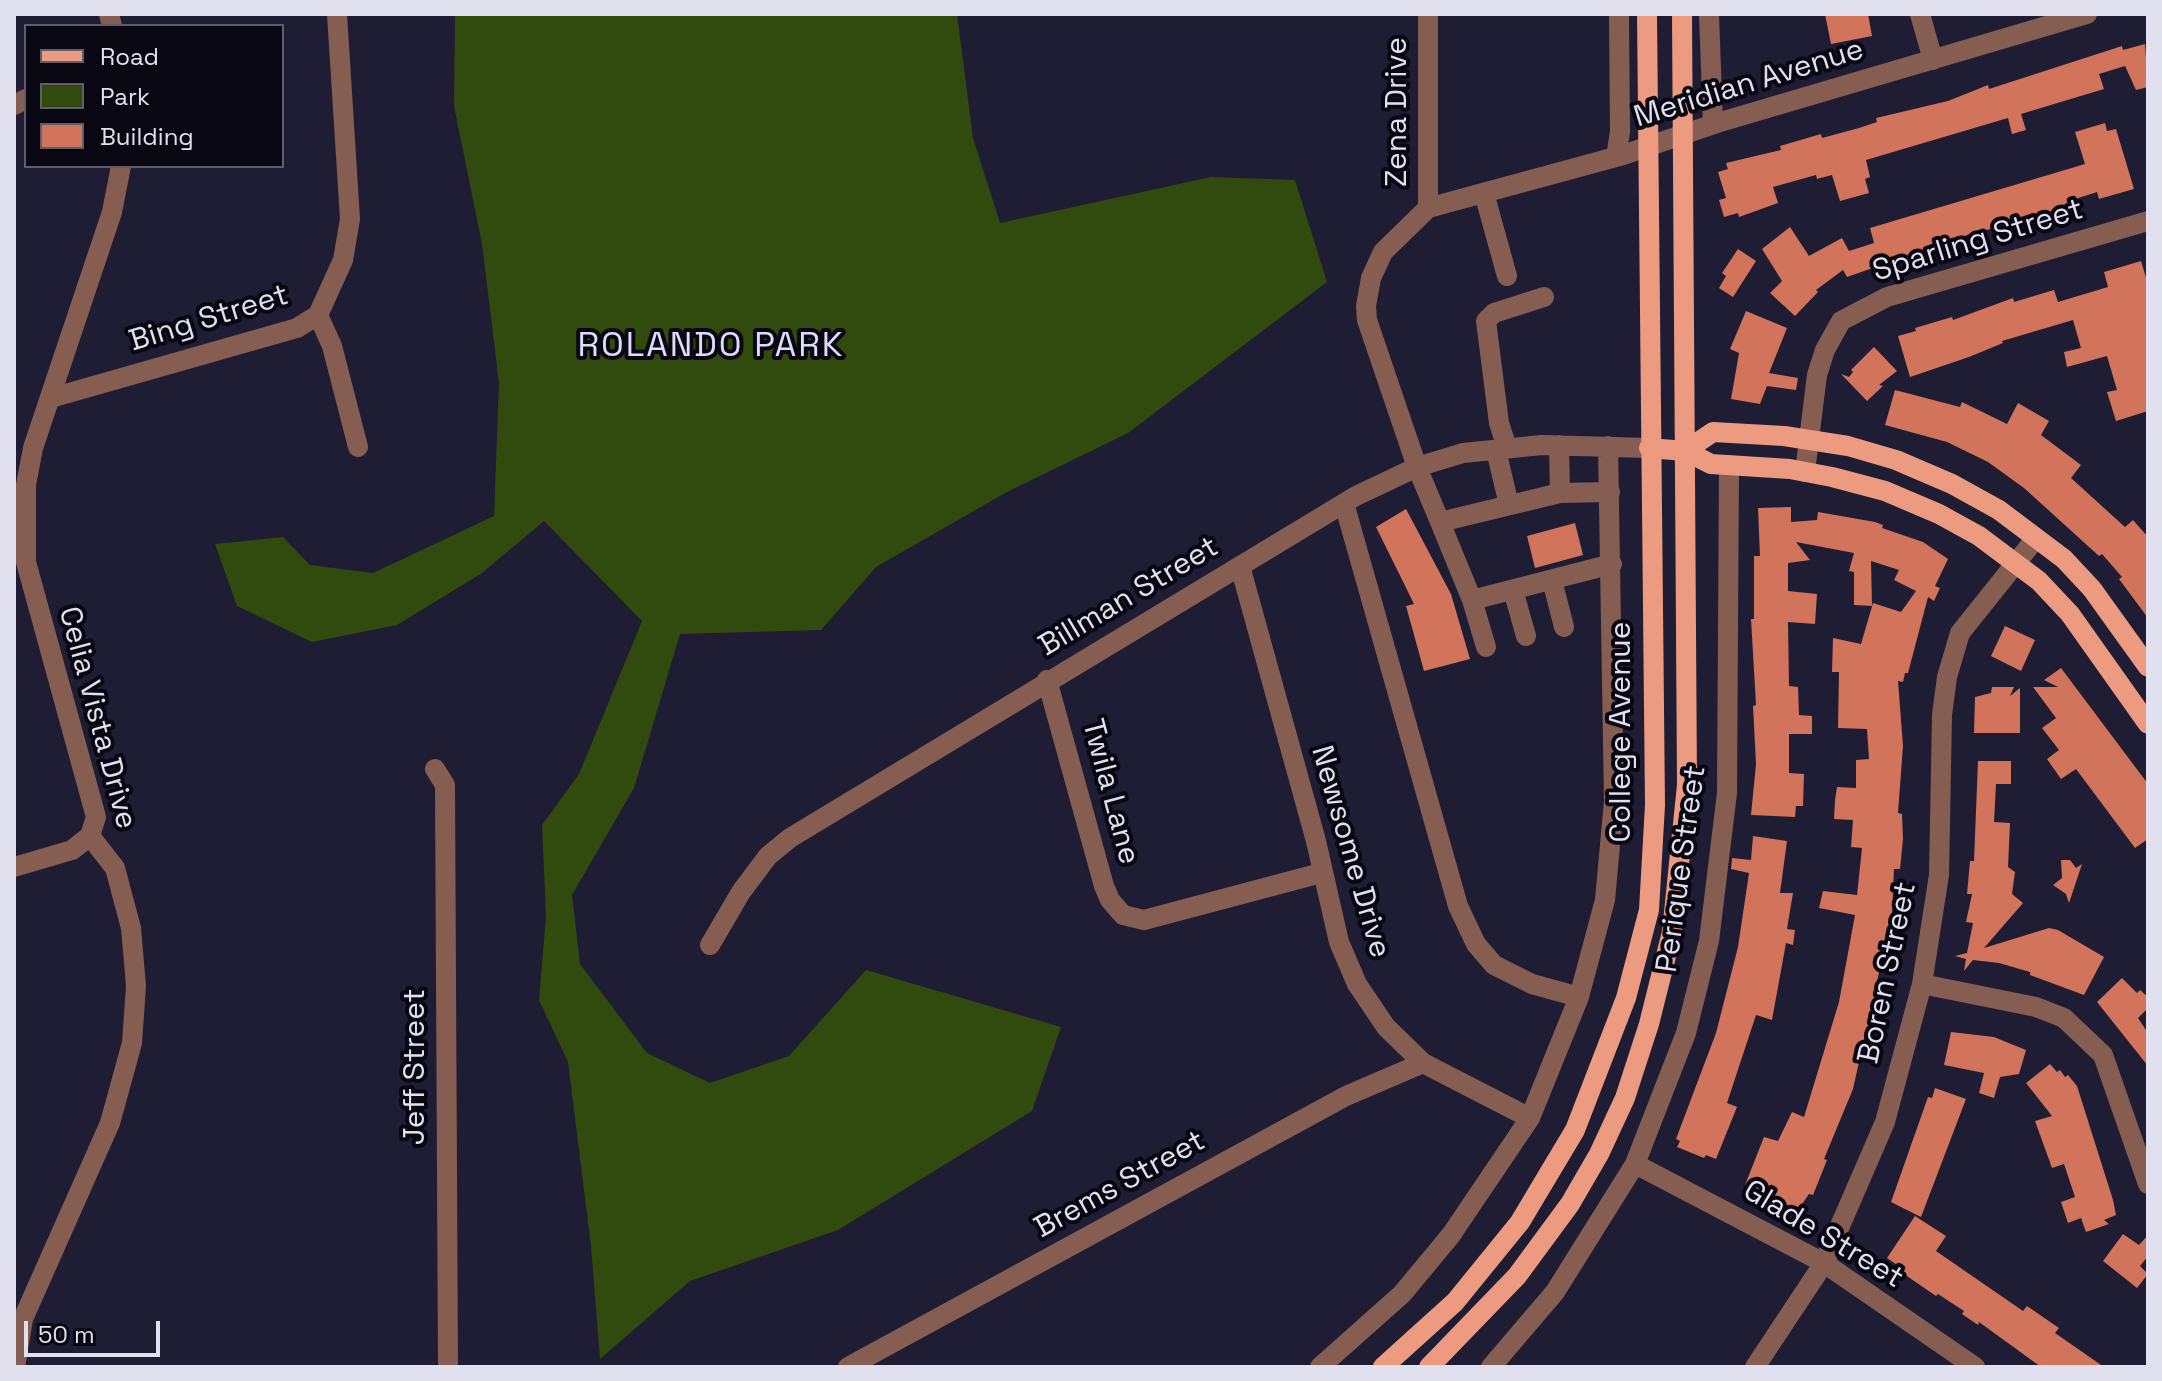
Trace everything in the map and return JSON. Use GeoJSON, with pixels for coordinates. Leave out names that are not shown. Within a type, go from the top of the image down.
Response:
{"type":"FeatureCollection","features":[{"type":"Feature","properties":{"kind":"main road","name":"College Avenue"},"geometry":{"type":"LineString","coordinates":[[1383,1367],[1455,1302],[1520,1222],[1575,1130],[1626,998],[1649,910],[1655,805],[1647,14]]}},
{"type":"Feature","properties":{"kind":"main road","name":"College Avenue"},"geometry":{"type":"LineString","coordinates":[[1429,1367],[1517,1276],[1570,1204],[1625,1098],[1649,1024],[1672,932],[1687,785],[1682,14]]}},
{"type":"Feature","properties":{"kind":"main road"},"geometry":{"type":"LineString","coordinates":[[1685,451],[1713,432],[1807,440],[1896,460],[1976,497],[2064,559],[2092,589],[2148,667]]}},
{"type":"Feature","properties":{"kind":"main road"},"geometry":{"type":"LineString","coordinates":[[1649,448],[1685,451],[1711,464],[1805,472],[1885,491],[1939,514],[1979,536],[2039,581],[2070,614],[2148,724]]}},
{"type":"Feature","properties":{"kind":"street","name":"Bing Street"},"geometry":{"type":"LineString","coordinates":[[51,398],[297,328],[318,315],[343,260],[350,219],[337,14]]}},
{"type":"Feature","properties":{"kind":"street","name":"Zena Drive"},"geometry":{"type":"LineString","coordinates":[[1428,14],[1428,208],[1383,252],[1371,278],[1367,320],[1417,467],[1472,600],[1486,647]]}},
{"type":"Feature","properties":{"kind":"street"},"geometry":{"type":"LineString","coordinates":[[1616,157],[1620,132],[1619,14]]}},
{"type":"Feature","properties":{"kind":"street"},"geometry":{"type":"LineString","coordinates":[[1709,14],[1713,124]]}},
{"type":"Feature","properties":{"kind":"street"},"geometry":{"type":"LineString","coordinates":[[1920,14],[1933,60]]}},
{"type":"Feature","properties":{"kind":"street","name":"Meridian Avenue"},"geometry":{"type":"LineString","coordinates":[[1428,208],[1616,157],[1713,124],[2087,14]]}},
{"type":"Feature","properties":{"kind":"street","name":"Celia Vista Drive"},"geometry":{"type":"LineString","coordinates":[[15,1367],[23,1319],[110,1123],[132,1043],[136,986],[131,928],[115,868],[90,836],[96,817],[26,562],[26,485],[33,448],[112,212],[121,168]]}},
{"type":"Feature","properties":{"kind":"street"},"geometry":{"type":"LineString","coordinates":[[1484,193],[1507,276]]}},
{"type":"Feature","properties":{"kind":"street","name":"Sparling Street"},"geometry":{"type":"LineString","coordinates":[[1805,472],[1817,375],[1825,350],[1841,321],[1887,297],[2148,221]]}},
{"type":"Feature","properties":{"kind":"street"},"geometry":{"type":"LineString","coordinates":[[1509,505],[1486,321],[1494,313],[1544,297]]}},
{"type":"Feature","properties":{"kind":"street"},"geometry":{"type":"LineString","coordinates":[[318,315],[332,346],[358,447]]}},
{"type":"Feature","properties":{"kind":"street"},"geometry":{"type":"LineString","coordinates":[[1559,445],[1560,493]]}},
{"type":"Feature","properties":{"kind":"street","name":"Billman Street"},"geometry":{"type":"LineString","coordinates":[[710,945],[741,892],[768,856],[790,838],[1344,503],[1417,467],[1463,453],[1559,445],[1649,448]]}},
{"type":"Feature","properties":{"kind":"street"},"geometry":{"type":"LineString","coordinates":[[1320,1367],[1402,1294],[1451,1235],[1530,1118],[1579,997],[1605,900],[1614,801],[1608,446]]}},
{"type":"Feature","properties":{"kind":"street","name":"Perique Street"},"geometry":{"type":"LineString","coordinates":[[1491,1367],[1555,1292],[1635,1164],[1686,1033],[1709,941],[1727,793],[1729,465]]}},
{"type":"Feature","properties":{"kind":"street"},"geometry":{"type":"LineString","coordinates":[[1440,522],[1560,493],[1610,492]]}},
{"type":"Feature","properties":{"kind":"street"},"geometry":{"type":"LineString","coordinates":[[1344,503],[1458,906],[1476,944],[1494,965],[1532,984],[1579,997]]}},
{"type":"Feature","properties":{"kind":"street","name":"Boren Street"},"geometry":{"type":"LineString","coordinates":[[1755,1367],[1824,1263],[1885,1122],[1922,984],[1939,875],[1942,715],[1947,677],[1960,633],[2013,562],[2036,538]]}},
{"type":"Feature","properties":{"kind":"street"},"geometry":{"type":"LineString","coordinates":[[1472,600],[1612,564]]}},
{"type":"Feature","properties":{"kind":"street","name":"Newsome Drive"},"geometry":{"type":"LineString","coordinates":[[1240,566],[1316,841],[1339,942],[1357,984],[1386,1027],[1423,1063],[1530,1118]]}},
{"type":"Feature","properties":{"kind":"street"},"geometry":{"type":"LineString","coordinates":[[1552,580],[1564,627]]}},
{"type":"Feature","properties":{"kind":"street"},"geometry":{"type":"LineString","coordinates":[[1513,590],[1526,636]]}},
{"type":"Feature","properties":{"kind":"street","name":"Twila Lane"},"geometry":{"type":"LineString","coordinates":[[1047,680],[1104,886],[1110,900],[1123,915],[1144,920],[1321,873]]}},
{"type":"Feature","properties":{"kind":"street","name":"Jeff Street"},"geometry":{"type":"LineString","coordinates":[[435,769],[445,785],[448,1367]]}},
{"type":"Feature","properties":{"kind":"street"},"geometry":{"type":"LineString","coordinates":[[14,867],[72,850],[90,836]]}},
{"type":"Feature","properties":{"kind":"street"},"geometry":{"type":"LineString","coordinates":[[1922,984],[2036,1007],[2064,1018],[2103,1055],[2148,1184]]}},
{"type":"Feature","properties":{"kind":"street","name":"Brems Street"},"geometry":{"type":"LineString","coordinates":[[848,1367],[1346,1096],[1423,1063]]}},
{"type":"Feature","properties":{"kind":"street","name":"Glade Street"},"geometry":{"type":"LineString","coordinates":[[1635,1164],[1824,1263],[1975,1367]]}},
{"type":"Feature","properties":{"kind":"green space"},"geometry":{"type":"Polygon","coordinates":[[[455,14],[957,14],[973,138],[1000,223],[1211,177],[1295,180],[1327,282],[1128,433],[1007,492],[876,567],[821,630],[680,634],[634,788],[572,895],[580,964],[647,1053],[710,1083],[789,1056],[866,970],[1061,1027],[1032,1111],[838,1230],[690,1281],[600,1359],[591,1246],[568,1062],[539,1000],[546,916],[542,825],[579,774],[642,621],[544,521],[482,573],[397,625],[312,642],[237,606],[215,544],[283,537],[310,565],[373,573],[494,516],[499,383],[482,244],[454,106],[455,14]]]}},
{"type":"Feature","properties":{"kind":"building"},"geometry":{"type":"Polygon","coordinates":[[[1825,14],[1868,14],[1872,36],[1831,44],[1825,14]]]}},
{"type":"Feature","properties":{"kind":"building"},"geometry":{"type":"Polygon","coordinates":[[[2145,44],[2148,87],[2136,90],[2125,66],[2099,74],[2104,89],[2021,114],[2026,130],[2012,134],[2008,118],[1866,160],[1870,177],[1865,179],[1869,193],[1840,201],[1832,175],[1817,179],[1816,175],[1773,187],[1778,203],[1739,217],[1738,213],[1724,217],[1719,200],[1726,198],[1718,172],[1728,169],[1726,163],[1781,150],[1780,146],[1821,134],[1822,138],[1859,128],[1877,122],[1876,118],[1948,101],[1988,85],[1989,89],[2122,46],[2123,50],[2145,44]]]}},
{"type":"Feature","properties":{"kind":"building"},"geometry":{"type":"Polygon","coordinates":[[[2105,123],[2107,131],[2116,129],[2134,189],[2099,199],[2097,192],[2069,201],[2071,204],[2060,211],[1967,235],[1847,277],[1843,270],[1816,290],[1818,292],[1795,316],[1770,293],[1782,281],[1762,249],[1790,227],[1809,256],[1842,238],[1849,251],[1874,243],[1870,228],[2085,164],[2075,132],[2105,123]]]}},
{"type":"Feature","properties":{"kind":"building"},"geometry":{"type":"Polygon","coordinates":[[[1738,249],[1756,261],[1733,297],[1719,288],[1726,276],[1722,273],[1738,249]]]}},
{"type":"Feature","properties":{"kind":"building"},"geometry":{"type":"Polygon","coordinates":[[[2141,261],[2148,284],[2148,411],[2116,421],[2107,392],[2117,390],[2107,356],[2067,367],[2064,352],[2081,348],[2073,320],[2002,341],[1969,357],[1910,377],[1898,336],[2013,298],[2014,302],[2054,290],[2058,302],[2108,287],[2104,272],[2141,261]]]}},
{"type":"Feature","properties":{"kind":"building"},"geometry":{"type":"Polygon","coordinates":[[[1746,311],[1787,328],[1769,373],[1798,378],[1796,390],[1767,386],[1760,404],[1731,399],[1739,353],[1730,349],[1746,311]]]}},
{"type":"Feature","properties":{"kind":"building"},"geometry":{"type":"Polygon","coordinates":[[[1874,347],[1897,371],[1879,385],[1883,386],[1867,401],[1841,374],[1849,377],[1853,372],[1851,370],[1874,347]]]}},
{"type":"Feature","properties":{"kind":"building"},"geometry":{"type":"Polygon","coordinates":[[[1895,390],[1960,407],[1962,402],[2007,424],[2018,403],[2049,421],[2041,435],[2081,465],[2071,478],[2125,527],[2133,520],[2148,537],[2148,618],[2119,579],[2122,577],[2102,554],[2099,556],[2024,488],[1988,462],[1947,442],[1885,425],[1895,390]]]}},
{"type":"Feature","properties":{"kind":"building"},"geometry":{"type":"Polygon","coordinates":[[[1791,507],[1791,522],[1817,520],[1818,512],[1875,522],[1883,525],[1882,528],[1923,542],[1948,559],[1935,586],[1940,588],[1934,601],[1928,597],[1908,673],[1905,673],[1903,682],[1898,681],[1903,746],[1898,813],[1902,814],[1903,839],[1900,869],[1894,869],[1892,915],[1875,990],[1878,990],[1874,1013],[1870,1027],[1867,1026],[1853,1089],[1824,1159],[1827,1160],[1813,1195],[1809,1194],[1798,1210],[1745,1185],[1764,1137],[1778,1141],[1792,1112],[1804,1117],[1839,1002],[1855,915],[1819,908],[1823,891],[1857,895],[1862,848],[1851,847],[1853,820],[1834,819],[1835,800],[1837,787],[1856,788],[1856,760],[1869,759],[1867,729],[1838,728],[1839,672],[1832,672],[1833,638],[1861,644],[1873,603],[1901,612],[1916,591],[1894,580],[1899,570],[1871,561],[1872,606],[1854,605],[1854,572],[1849,571],[1854,553],[1796,542],[1810,560],[1788,563],[1788,591],[1817,594],[1815,624],[1788,622],[1789,686],[1798,687],[1799,715],[1812,716],[1812,734],[1789,734],[1789,773],[1804,774],[1803,806],[1796,806],[1795,817],[1751,815],[1756,764],[1753,706],[1756,705],[1751,619],[1754,619],[1754,556],[1760,556],[1758,508],[1791,507]]]}},
{"type":"Feature","properties":{"kind":"building"},"geometry":{"type":"Polygon","coordinates":[[[1406,509],[1451,594],[1470,659],[1424,671],[1406,606],[1414,604],[1376,527],[1406,509]]]}},
{"type":"Feature","properties":{"kind":"building"},"geometry":{"type":"Polygon","coordinates":[[[1575,523],[1583,555],[1535,568],[1527,536],[1575,523]]]}},
{"type":"Feature","properties":{"kind":"building"},"geometry":{"type":"Polygon","coordinates":[[[2005,626],[2035,640],[2021,671],[1991,656],[2005,626]]]}},
{"type":"Feature","properties":{"kind":"building"},"geometry":{"type":"Polygon","coordinates":[[[2061,668],[2148,784],[2148,839],[2135,848],[2076,769],[2061,779],[2047,759],[2059,750],[2042,728],[2056,718],[2033,687],[2058,687],[2044,680],[2061,668]]]}},
{"type":"Feature","properties":{"kind":"building"},"geometry":{"type":"Polygon","coordinates":[[[1992,687],[2014,687],[2010,696],[2020,688],[2020,733],[1974,733],[1975,697],[1991,693],[1992,687]]]}},
{"type":"Feature","properties":{"kind":"building"},"geometry":{"type":"Polygon","coordinates":[[[1978,761],[2011,761],[2011,784],[1996,784],[1994,822],[2010,823],[2008,867],[2015,872],[2012,894],[2023,903],[1984,948],[2049,928],[2058,930],[2104,957],[2084,995],[2030,975],[2030,972],[1999,963],[1973,960],[1964,971],[1966,959],[1955,956],[1967,953],[1973,923],[1966,922],[1972,894],[1967,894],[1970,861],[1974,861],[1978,761]]]}},
{"type":"Feature","properties":{"kind":"building"},"geometry":{"type":"Polygon","coordinates":[[[1753,836],[1787,841],[1780,893],[1793,893],[1787,929],[1795,930],[1793,945],[1786,943],[1772,1020],[1756,1015],[1727,1103],[1737,1107],[1716,1159],[1706,1155],[1704,1158],[1677,1147],[1680,1141],[1676,1139],[1716,1033],[1738,947],[1749,873],[1731,869],[1732,858],[1751,860],[1753,836]]]}},
{"type":"Feature","properties":{"kind":"building"},"geometry":{"type":"Polygon","coordinates":[[[2061,860],[2070,860],[2076,868],[2082,864],[2069,903],[2066,894],[2053,885],[2062,878],[2061,860]]]}},
{"type":"Feature","properties":{"kind":"building"},"geometry":{"type":"Polygon","coordinates":[[[2122,978],[2137,993],[2140,990],[2148,997],[2148,1008],[2138,1018],[2148,1033],[2148,1066],[2097,1002],[2122,978]]]}},
{"type":"Feature","properties":{"kind":"building"},"geometry":{"type":"Polygon","coordinates":[[[1951,1032],[1994,1037],[2026,1050],[2019,1074],[2000,1077],[1994,1098],[1979,1093],[1984,1073],[1944,1065],[1951,1032]]]}},
{"type":"Feature","properties":{"kind":"building"},"geometry":{"type":"Polygon","coordinates":[[[2050,1064],[2065,1077],[2068,1075],[2077,1086],[2113,1200],[2116,1215],[2104,1220],[2109,1224],[2086,1232],[2081,1218],[2068,1223],[2061,1202],[2075,1197],[2064,1164],[2052,1168],[2035,1121],[2052,1116],[2026,1083],[2050,1064]]]}},
{"type":"Feature","properties":{"kind":"building"},"geometry":{"type":"Polygon","coordinates":[[[1935,1088],[1966,1099],[1921,1217],[1891,1202],[1928,1097],[1932,1098],[1935,1088]]]}},
{"type":"Feature","properties":{"kind":"building"},"geometry":{"type":"Polygon","coordinates":[[[1915,1216],[1946,1236],[1936,1251],[2023,1311],[2027,1306],[2059,1328],[2055,1333],[2104,1367],[2041,1367],[1979,1322],[1978,1325],[1962,1314],[1964,1311],[1901,1272],[1903,1269],[1887,1258],[1915,1216]]]}},
{"type":"Feature","properties":{"kind":"building"},"geometry":{"type":"Polygon","coordinates":[[[2123,1234],[2139,1245],[2148,1235],[2148,1256],[2140,1266],[2148,1274],[2137,1288],[2103,1261],[2123,1234]]]}},
{"type":"Feature","properties":{"kind":"district","name":"ROLANDO PARK"},"geometry":{"type":"Point","coordinates":[711,347]}}]}
